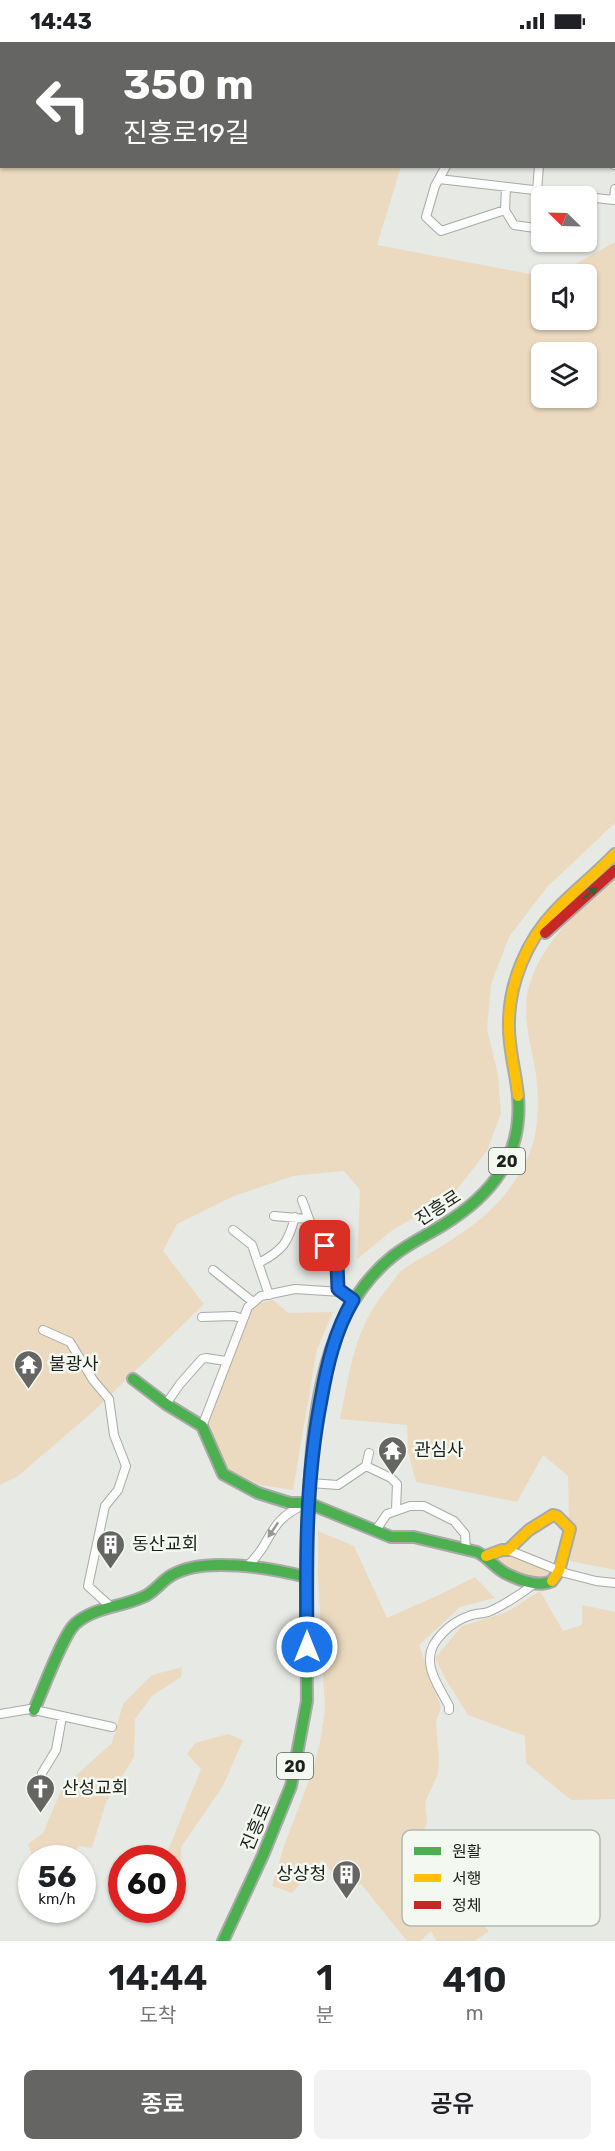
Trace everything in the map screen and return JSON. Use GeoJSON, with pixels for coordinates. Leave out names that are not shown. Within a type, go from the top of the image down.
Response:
{"type":"FeatureCollection","features":[{"type":"Feature","properties":{"kind":"main road","name":"진흥로"},"geometry":{"type":"LineString","coordinates":[[223,1941],[263,1855],[291,1786],[308,1701],[306,1565],[308,1503],[315,1432],[324,1379],[339,1327],[353,1300],[392,1257],[456,1218],[480,1199],[494,1185],[506,1166],[517,1134],[520,1111],[520,1095],[509,1038],[508,1012],[518,970],[550,916],[615,854]]}},
{"type":"Feature","properties":{"kind":"main road","name":"진흥로"},"geometry":{"type":"LineString","coordinates":[[533,944],[615,870]]}},
{"type":"Feature","properties":{"kind":"main road"},"geometry":{"type":"LineString","coordinates":[[133,1379],[166,1404],[202,1425],[223,1474],[258,1493],[290,1503],[308,1503],[391,1537],[414,1537],[486,1556],[503,1572],[535,1583],[546,1584],[552,1581],[559,1570],[570,1529],[553,1515],[538,1522],[518,1537],[508,1550],[486,1556]]}},
{"type":"Feature","properties":{"kind":"main road"},"geometry":{"type":"LineString","coordinates":[[34,1710],[62,1646],[75,1624],[111,1606],[145,1597],[171,1575],[204,1565],[275,1569],[306,1577]]}},
{"type":"Feature","properties":{"kind":"street"},"geometry":{"type":"LineString","coordinates":[[445,168],[435,186],[426,218],[441,231],[505,210]]}},
{"type":"Feature","properties":{"kind":"street"},"geometry":{"type":"LineString","coordinates":[[537,186],[539,168]]}},
{"type":"Feature","properties":{"kind":"street"},"geometry":{"type":"LineString","coordinates":[[439,179],[531,190]]}},
{"type":"Feature","properties":{"kind":"street"},"geometry":{"type":"LineString","coordinates":[[506,187],[505,210],[514,225],[531,227]]}},
{"type":"Feature","properties":{"kind":"street"},"geometry":{"type":"LineString","coordinates":[[597,198],[614,200],[615,189]]}},
{"type":"Feature","properties":{"kind":"street"},"geometry":{"type":"LineString","coordinates":[[302,1200],[312,1227],[337,1264],[338,1289],[353,1300]]}},
{"type":"Feature","properties":{"kind":"street"},"geometry":{"type":"LineString","coordinates":[[274,1216],[309,1219]]}},
{"type":"Feature","properties":{"kind":"street"},"geometry":{"type":"LineString","coordinates":[[259,1263],[273,1256],[289,1239],[295,1217]]}},
{"type":"Feature","properties":{"kind":"street"},"geometry":{"type":"LineString","coordinates":[[232,1230],[252,1245],[269,1295]]}},
{"type":"Feature","properties":{"kind":"street"},"geometry":{"type":"LineString","coordinates":[[213,1270],[253,1302]]}},
{"type":"Feature","properties":{"kind":"street"},"geometry":{"type":"LineString","coordinates":[[202,1425],[248,1306],[261,1296],[295,1289],[341,1292]]}},
{"type":"Feature","properties":{"kind":"street"},"geometry":{"type":"LineString","coordinates":[[202,1317],[234,1316],[243,1319]]}},
{"type":"Feature","properties":{"kind":"street"},"geometry":{"type":"LineString","coordinates":[[43,1330],[70,1342],[93,1380],[109,1399],[114,1432],[126,1466],[118,1490],[105,1506],[88,1586],[111,1606]]}},
{"type":"Feature","properties":{"kind":"street"},"geometry":{"type":"LineString","coordinates":[[166,1404],[180,1383],[202,1359],[226,1361]]}},
{"type":"Feature","properties":{"kind":"street"},"geometry":{"type":"LineString","coordinates":[[310,1483],[338,1485],[366,1466],[369,1453]]}},
{"type":"Feature","properties":{"kind":"street"},"geometry":{"type":"LineString","coordinates":[[366,1466],[391,1478],[397,1484],[396,1510]]}},
{"type":"Feature","properties":{"kind":"street"},"geometry":{"type":"LineString","coordinates":[[246,1567],[258,1555],[280,1519],[308,1503]]}},
{"type":"Feature","properties":{"kind":"street"},"geometry":{"type":"LineString","coordinates":[[376,1530],[387,1514],[410,1506],[424,1506],[454,1521],[465,1534],[466,1550]]}},
{"type":"Feature","properties":{"kind":"street"},"geometry":{"type":"LineString","coordinates":[[508,1550],[584,1578],[615,1583]]}},
{"type":"Feature","properties":{"kind":"street"},"geometry":{"type":"LineString","coordinates":[[449,1710],[432,1671],[430,1658],[434,1644],[450,1626],[469,1616],[489,1612],[535,1583]]}},
{"type":"Feature","properties":{"kind":"street"},"geometry":{"type":"LineString","coordinates":[[0,1714],[34,1710],[112,1727]]}},
{"type":"Feature","properties":{"kind":"street"},"geometry":{"type":"LineString","coordinates":[[41,1783],[42,1773],[56,1750],[62,1717]]}},
{"type":"Feature","properties":{"kind":"shaded area"},"geometry":{"type":"Polygon","coordinates":[[[0,168],[401,168],[377,245],[531,274],[531,330],[597,330],[597,264],[576,264],[615,242],[615,823],[547,887],[509,937],[491,984],[487,1029],[498,1075],[501,1113],[487,1151],[451,1197],[394,1229],[357,1259],[360,1190],[344,1171],[293,1176],[234,1196],[177,1224],[163,1251],[204,1304],[95,1410],[18,1476],[0,1485],[0,168]]]}},
{"type":"Feature","properties":{"kind":"shaded area"},"geometry":{"type":"Polygon","coordinates":[[[615,876],[615,1570],[570,1561],[568,1476],[543,1455],[517,1502],[416,1482],[408,1451],[407,1425],[340,1419],[360,1335],[376,1304],[401,1271],[454,1238],[491,1210],[510,1187],[527,1159],[536,1132],[538,1112],[537,1083],[526,1019],[527,993],[531,980],[538,964],[556,936],[578,911],[615,876]]]}},
{"type":"Feature","properties":{"kind":"shaded area"},"geometry":{"type":"Polygon","coordinates":[[[273,1300],[289,1313],[333,1312],[317,1349],[293,1490],[261,1485],[225,1469],[207,1417],[253,1304],[273,1300]]]}},
{"type":"Feature","properties":{"kind":"shaded area"},"geometry":{"type":"Polygon","coordinates":[[[318,1531],[354,1546],[387,1618],[475,1577],[495,1598],[460,1607],[419,1645],[441,1707],[436,1721],[438,1774],[425,1802],[427,1821],[425,1830],[402,1830],[402,1926],[484,1926],[489,1931],[475,1941],[436,1941],[431,1931],[420,1941],[407,1941],[361,1884],[345,1889],[322,1860],[292,1893],[272,1886],[284,1846],[313,1770],[325,1710],[318,1531]]]}},
{"type":"Feature","properties":{"kind":"shaded area"},"geometry":{"type":"Polygon","coordinates":[[[508,1552],[553,1571],[549,1578],[542,1580],[500,1569],[490,1559],[508,1552]]]}},
{"type":"Feature","properties":{"kind":"shaded area"},"geometry":{"type":"Polygon","coordinates":[[[540,1591],[563,1631],[582,1625],[582,1605],[615,1612],[615,1799],[571,1800],[526,1763],[525,1736],[468,1715],[435,1658],[462,1626],[507,1612],[540,1591]]]}},
{"type":"Feature","properties":{"kind":"shaded area"},"geometry":{"type":"Polygon","coordinates":[[[182,1667],[181,1677],[152,1696],[135,1719],[134,1757],[106,1802],[93,1845],[28,1845],[43,1833],[62,1788],[112,1743],[123,1704],[152,1675],[182,1667]]]}},
{"type":"Feature","properties":{"kind":"shaded area"},"geometry":{"type":"Polygon","coordinates":[[[228,1734],[243,1740],[223,1786],[182,1845],[170,1845],[201,1769],[187,1754],[195,1743],[228,1734]]]}},
{"type":"Feature","properties":{"kind":"traffic: fast"},"geometry":{"type":"LineString","coordinates":[[306,1565],[310,1471],[318,1404],[333,1343],[345,1316],[366,1283],[386,1262],[460,1213],[490,1187],[501,1172],[515,1137],[518,1096]]}},
{"type":"Feature","properties":{"kind":"traffic: fast"},"geometry":{"type":"LineString","coordinates":[[133,1379],[166,1404],[202,1426],[223,1474],[258,1493],[290,1503],[308,1503],[391,1537],[414,1537],[477,1552],[501,1571],[522,1580],[541,1584],[552,1581]]}},
{"type":"Feature","properties":{"kind":"traffic: fast"},"geometry":{"type":"LineString","coordinates":[[34,1710],[70,1630],[83,1618],[147,1595],[172,1575],[186,1569],[219,1565],[257,1567],[306,1577],[306,1570]]}},
{"type":"Feature","properties":{"kind":"traffic: fast"},"geometry":{"type":"LineString","coordinates":[[223,1941],[263,1855],[291,1786],[307,1701],[306,1577]]}},
{"type":"Feature","properties":{"kind":"traffic: slow"},"geometry":{"type":"LineString","coordinates":[[518,1096],[509,1023],[512,993],[522,963],[545,922],[615,854]]}},
{"type":"Feature","properties":{"kind":"traffic: slow"},"geometry":{"type":"LineString","coordinates":[[486,1556],[508,1550],[529,1530],[553,1515],[557,1516],[570,1529],[559,1571],[552,1581]]}},
{"type":"Feature","properties":{"kind":"traffic: jam"},"geometry":{"type":"LineString","coordinates":[[545,933],[615,870]]}},
{"type":"Feature","properties":{"kind":"place","name":"불광사"},"geometry":{"type":"Point","coordinates":[28,1390]}},
{"type":"Feature","properties":{"kind":"place","name":"관심사"},"geometry":{"type":"Point","coordinates":[393,1476]}},
{"type":"Feature","properties":{"kind":"place","name":"동산교회"},"geometry":{"type":"Point","coordinates":[111,1570]}},
{"type":"Feature","properties":{"kind":"place","name":"산성교회"},"geometry":{"type":"Point","coordinates":[41,1814]}},
{"type":"Feature","properties":{"kind":"place","name":"상상청"},"geometry":{"type":"Point","coordinates":[347,1900]}},
{"type":"Feature","properties":{"kind":"route"},"geometry":{"type":"LineString","coordinates":[[307,1647],[308,1503],[315,1432],[331,1350],[345,1313],[353,1300],[338,1289],[337,1264],[325,1246]]}}]}
